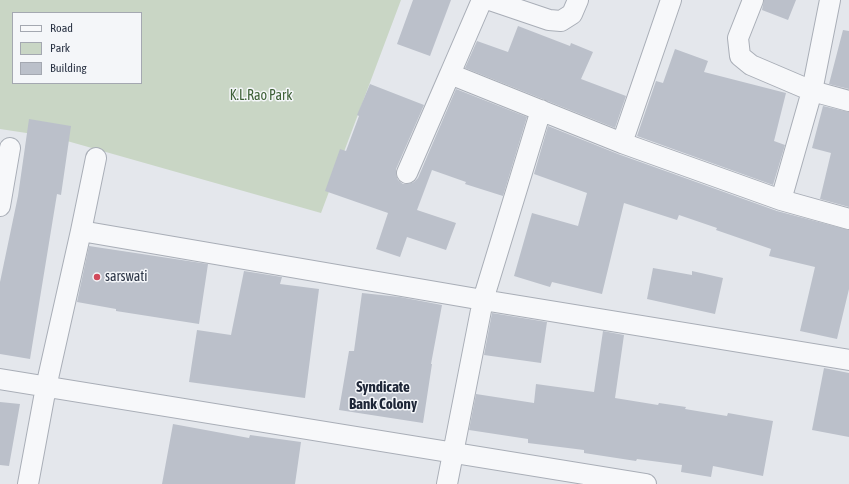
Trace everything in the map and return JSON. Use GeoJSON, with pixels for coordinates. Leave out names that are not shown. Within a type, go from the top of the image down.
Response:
{"type":"FeatureCollection","features":[{"type":"Feature","properties":{"kind":"street"},"geometry":{"type":"LineString","coordinates":[[407,173],[482,0]]}},
{"type":"Feature","properties":{"kind":"street"},"geometry":{"type":"LineString","coordinates":[[490,0],[549,20],[561,21],[572,14],[578,0]]}},
{"type":"Feature","properties":{"kind":"street"},"geometry":{"type":"LineString","coordinates":[[622,143],[671,0]]}},
{"type":"Feature","properties":{"kind":"street"},"geometry":{"type":"LineString","coordinates":[[753,0],[738,38],[740,56],[751,65],[812,91],[849,101]]}},
{"type":"Feature","properties":{"kind":"street"},"geometry":{"type":"LineString","coordinates":[[781,200],[812,91],[830,0]]}},
{"type":"Feature","properties":{"kind":"street"},"geometry":{"type":"LineString","coordinates":[[450,74],[622,143],[781,200],[849,219]]}},
{"type":"Feature","properties":{"kind":"street"},"geometry":{"type":"LineString","coordinates":[[447,484],[484,300],[541,110]]}},
{"type":"Feature","properties":{"kind":"street"},"geometry":{"type":"LineString","coordinates":[[0,206],[10,148]]}},
{"type":"Feature","properties":{"kind":"street"},"geometry":{"type":"LineString","coordinates":[[28,484],[46,387],[82,231],[96,158]]}},
{"type":"Feature","properties":{"kind":"street"},"geometry":{"type":"LineString","coordinates":[[82,231],[484,300],[849,360]]}},
{"type":"Feature","properties":{"kind":"street"},"geometry":{"type":"LineString","coordinates":[[0,380],[453,453],[610,481],[646,484]]}},
{"type":"Feature","properties":{"kind":"green space","name":"K.L.Rao Park"},"geometry":{"type":"Polygon","coordinates":[[[0,0],[401,0],[321,213],[53,137],[0,129],[0,0]]]}},
{"type":"Feature","properties":{"kind":"building"},"geometry":{"type":"Polygon","coordinates":[[[413,0],[451,0],[430,56],[397,44],[413,0]]]}},
{"type":"Feature","properties":{"kind":"building"},"geometry":{"type":"Polygon","coordinates":[[[764,0],[796,0],[788,20],[762,10],[764,0]]]}},
{"type":"Feature","properties":{"kind":"building"},"geometry":{"type":"Polygon","coordinates":[[[518,26],[570,46],[571,43],[593,52],[581,79],[626,96],[615,128],[465,68],[477,41],[508,52],[518,26]]]}},
{"type":"Feature","properties":{"kind":"building"},"geometry":{"type":"Polygon","coordinates":[[[843,30],[849,31],[849,89],[829,84],[843,30]]]}},
{"type":"Feature","properties":{"kind":"building"},"geometry":{"type":"Polygon","coordinates":[[[675,49],[708,61],[704,72],[786,93],[774,141],[785,145],[773,185],[637,136],[656,81],[663,83],[675,49]]]}},
{"type":"Feature","properties":{"kind":"building"},"geometry":{"type":"Polygon","coordinates":[[[370,84],[424,105],[396,169],[398,180],[403,184],[414,182],[418,178],[456,89],[527,117],[503,196],[465,184],[466,182],[432,170],[417,210],[456,223],[446,250],[407,237],[400,257],[376,249],[388,213],[325,191],[340,149],[346,151],[359,116],[357,115],[370,84]]]}},
{"type":"Feature","properties":{"kind":"building"},"geometry":{"type":"Polygon","coordinates":[[[823,106],[849,112],[849,207],[820,199],[831,153],[812,148],[823,106]]]}},
{"type":"Feature","properties":{"kind":"building"},"geometry":{"type":"Polygon","coordinates":[[[29,119],[71,126],[61,195],[57,194],[30,359],[0,354],[0,282],[18,196],[29,119]]]}},
{"type":"Feature","properties":{"kind":"building"},"geometry":{"type":"Polygon","coordinates":[[[548,126],[618,154],[777,211],[849,230],[849,289],[837,339],[800,331],[815,267],[769,256],[771,249],[716,230],[717,228],[679,215],[677,220],[624,203],[602,294],[552,282],[550,287],[514,276],[532,213],[578,226],[587,193],[534,174],[548,126]]]}},
{"type":"Feature","properties":{"kind":"building"},"geometry":{"type":"Polygon","coordinates":[[[89,246],[208,264],[199,324],[116,311],[116,309],[77,302],[89,246]]]}},
{"type":"Feature","properties":{"kind":"building"},"geometry":{"type":"Polygon","coordinates":[[[653,268],[692,275],[692,271],[723,278],[715,314],[647,299],[653,268]]]}},
{"type":"Feature","properties":{"kind":"building"},"geometry":{"type":"Polygon","coordinates":[[[244,271],[282,277],[280,284],[319,289],[305,398],[189,382],[197,330],[231,335],[244,271]]]}},
{"type":"Feature","properties":{"kind":"building"},"geometry":{"type":"Polygon","coordinates":[[[362,293],[400,297],[442,305],[431,364],[423,423],[339,410],[349,351],[354,351],[362,293]]]}},
{"type":"Feature","properties":{"kind":"building"},"geometry":{"type":"Polygon","coordinates":[[[492,313],[547,322],[541,363],[484,355],[492,313]]]}},
{"type":"Feature","properties":{"kind":"building"},"geometry":{"type":"Polygon","coordinates":[[[603,331],[624,335],[615,398],[658,405],[659,403],[686,407],[685,409],[727,416],[728,413],[773,421],[763,476],[713,466],[711,477],[681,472],[682,465],[637,459],[636,461],[584,453],[584,450],[528,443],[528,439],[469,430],[476,394],[534,403],[536,384],[594,392],[603,331]]]}},
{"type":"Feature","properties":{"kind":"building"},"geometry":{"type":"Polygon","coordinates":[[[824,368],[849,373],[849,437],[812,430],[824,368]]]}},
{"type":"Feature","properties":{"kind":"building"},"geometry":{"type":"Polygon","coordinates":[[[0,402],[20,404],[9,466],[0,465],[0,402]]]}},
{"type":"Feature","properties":{"kind":"building"},"geometry":{"type":"Polygon","coordinates":[[[173,424],[249,438],[250,435],[301,442],[295,484],[162,484],[173,424]]]}},
{"type":"Feature","properties":{"kind":"place","name":"sarswati"},"geometry":{"type":"Point","coordinates":[97,277]}},
{"type":"Feature","properties":{"kind":"district","name":"Syndicate Bank Colony"},"geometry":{"type":"Point","coordinates":[383,396]}}]}
